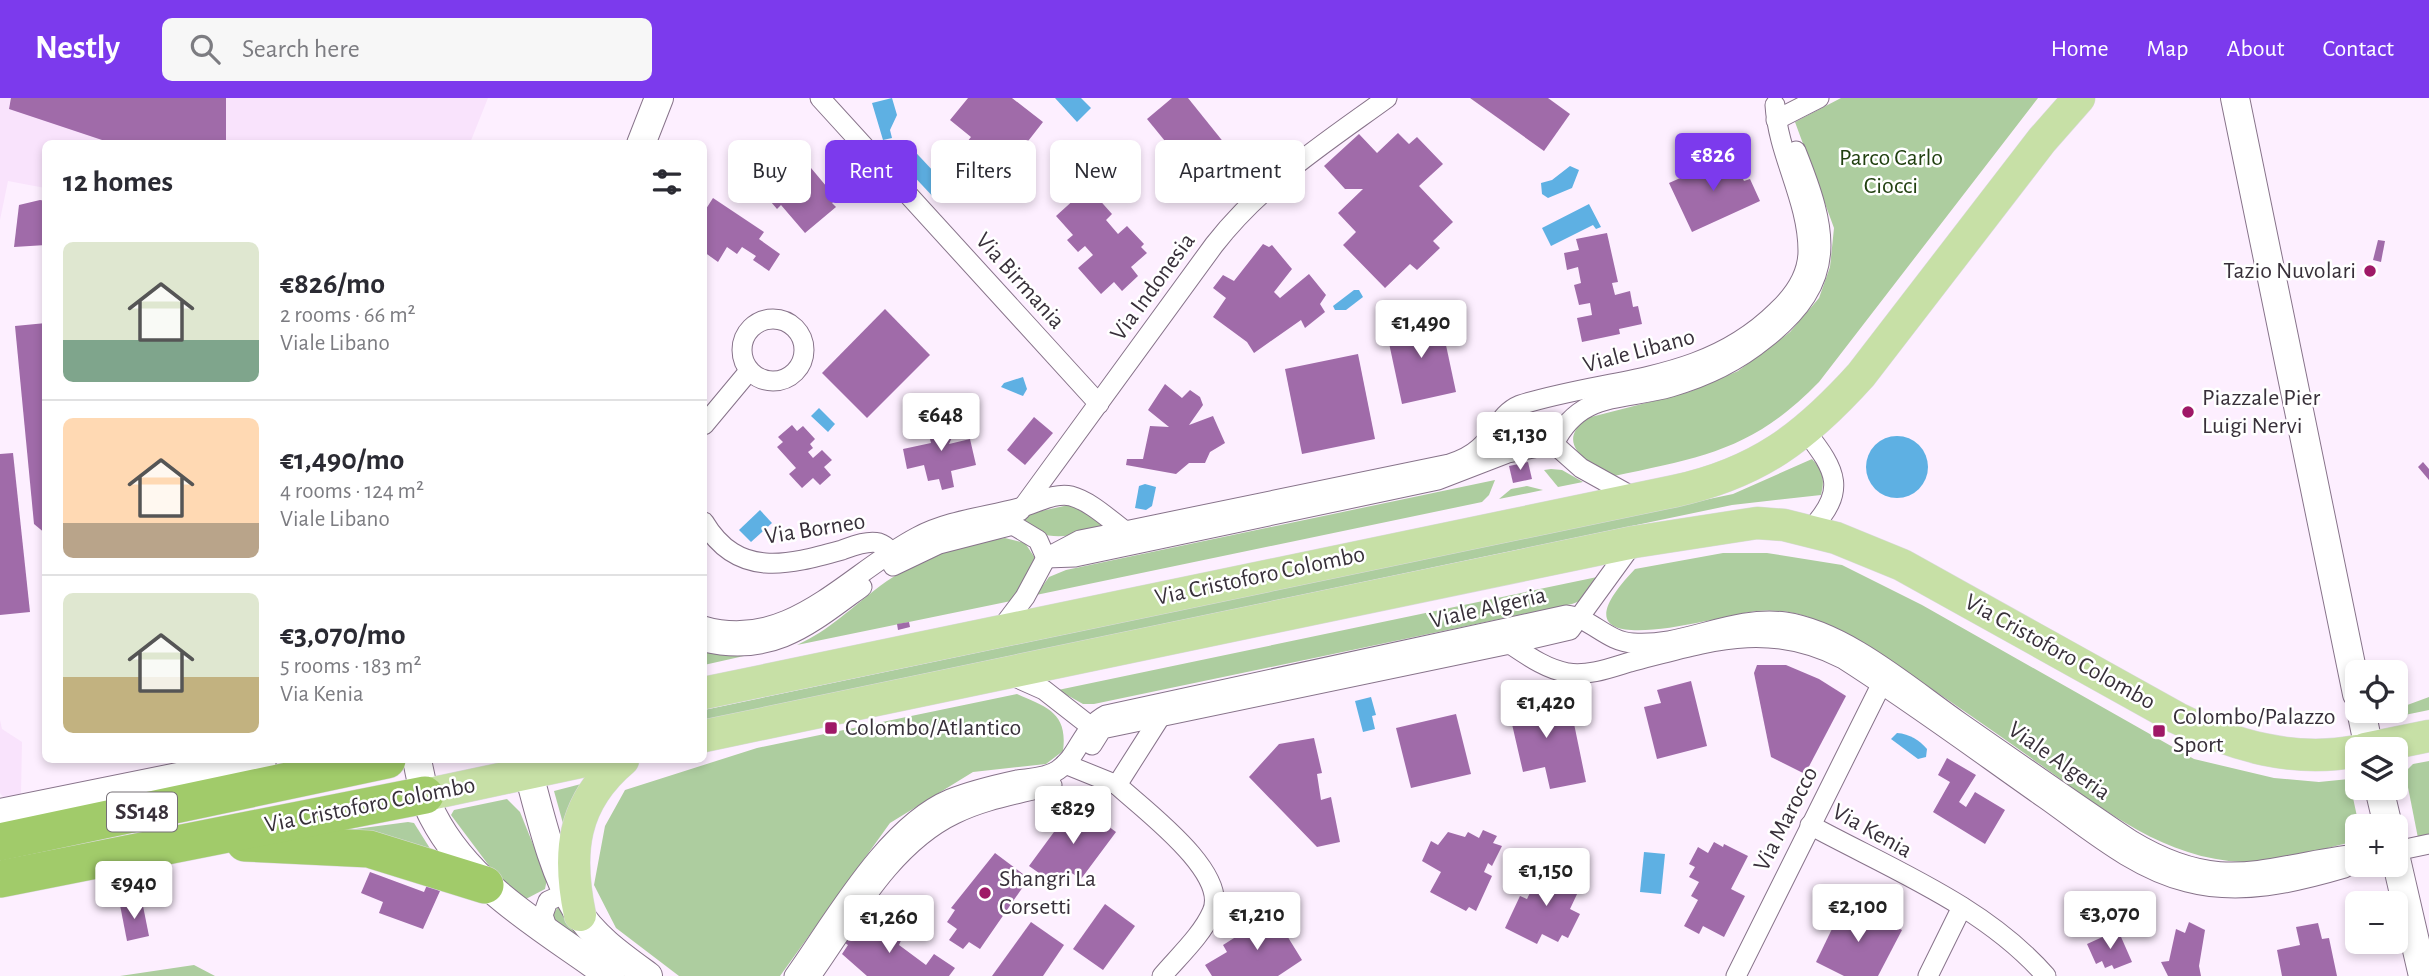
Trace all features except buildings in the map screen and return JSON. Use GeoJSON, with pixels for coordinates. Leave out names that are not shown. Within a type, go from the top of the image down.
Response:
{"type":"FeatureCollection","features":[{"type":"Feature","properties":{"kind":"highway","name":"Via Cristoforo Colombo"},"geometry":{"type":"LineString","coordinates":[[0,842],[273,771],[356,763]]}},
{"type":"Feature","properties":{"kind":"highway"},"geometry":{"type":"LineString","coordinates":[[179,779],[273,771]]}},
{"type":"Feature","properties":{"kind":"highway","name":"Via Cristoforo Colombo"},"geometry":{"type":"LineString","coordinates":[[0,879],[425,795]]}},
{"type":"Feature","properties":{"kind":"highway","name":"Via Cristoforo Colombo"},"geometry":{"type":"LineString","coordinates":[[0,900],[148,869],[192,841]]}},
{"type":"Feature","properties":{"kind":"highway"},"geometry":{"type":"LineString","coordinates":[[192,841],[361,848],[426,864],[485,885]]}},
{"type":"Feature","properties":{"kind":"main road","name":"Via Cristoforo Colombo"},"geometry":{"type":"LineString","coordinates":[[707,692],[1726,477],[1772,455],[1806,432],[1861,376],[2042,141],[2079,98]]}},
{"type":"Feature","properties":{"kind":"main road","name":"Via Cristoforo Colombo"},"geometry":{"type":"LineString","coordinates":[[707,735],[1634,542],[1745,523],[1775,524],[1810,530],[1902,565],[2178,718],[2227,740],[2253,748],[2296,754],[2345,752]]}},
{"type":"Feature","properties":{"kind":"main road"},"geometry":{"type":"LineString","coordinates":[[2408,740],[2429,736]]}},
{"type":"Feature","properties":{"kind":"main road","name":"Via Cristoforo Colombo"},"geometry":{"type":"LineString","coordinates":[[425,795],[527,766],[558,763]]}},
{"type":"Feature","properties":{"kind":"main road"},"geometry":{"type":"LineString","coordinates":[[574,904],[572,867],[577,829],[596,789],[620,763]]}},
{"type":"Feature","properties":{"kind":"street"},"geometry":{"type":"LineString","coordinates":[[642,140],[659,98]]}},
{"type":"Feature","properties":{"kind":"street","name":"Via Birmania"},"geometry":{"type":"LineString","coordinates":[[820,98],[1099,404]]}},
{"type":"Feature","properties":{"kind":"street","name":"Via Indonesia"},"geometry":{"type":"LineString","coordinates":[[1017,516],[1214,245],[1242,211],[1278,178],[1387,98]]}},
{"type":"Feature","properties":{"kind":"street"},"geometry":{"type":"LineString","coordinates":[[1778,107],[1819,98]]}},
{"type":"Feature","properties":{"kind":"street"},"geometry":{"type":"LineString","coordinates":[[2235,98],[2350,660]]}},
{"type":"Feature","properties":{"kind":"street","name":"Viale Libano"},"geometry":{"type":"LineString","coordinates":[[1556,397],[1573,415],[1596,402],[1682,384],[1737,352],[1797,311],[1808,295],[1818,271],[1821,229],[1817,206],[1778,107]]}},
{"type":"Feature","properties":{"kind":"street","name":"Viale Libano"},"geometry":{"type":"LineString","coordinates":[[1046,558],[1075,557],[1126,539],[1394,482],[1468,458],[1486,444],[1514,408],[1671,372],[1737,352]]}},
{"type":"Feature","properties":{"kind":"street"},"geometry":{"type":"LineString","coordinates":[[707,421],[749,371]]}},
{"type":"Feature","properties":{"kind":"street"},"geometry":{"type":"LineString","coordinates":[[1573,415],[1554,444],[1601,481],[1636,498]]}},
{"type":"Feature","properties":{"kind":"street"},"geometry":{"type":"LineString","coordinates":[[1806,432],[1828,462],[1835,486],[1827,510],[1810,530]]}},
{"type":"Feature","properties":{"kind":"street","name":"Viale Libano"},"geometry":{"type":"LineString","coordinates":[[1394,482],[1448,478],[1508,453],[1554,444]]}},
{"type":"Feature","properties":{"kind":"street"},"geometry":{"type":"LineString","coordinates":[[707,626],[748,631],[782,624],[895,557],[1017,516],[1054,497],[1072,496],[1126,539]]}},
{"type":"Feature","properties":{"kind":"street"},"geometry":{"type":"LineString","coordinates":[[1000,631],[1025,597],[1046,558],[1038,540],[1017,516]]}},
{"type":"Feature","properties":{"kind":"street","name":"Via Borneo"},"geometry":{"type":"LineString","coordinates":[[707,526],[727,550],[761,564],[797,562],[873,542],[895,557]]}},
{"type":"Feature","properties":{"kind":"street"},"geometry":{"type":"LineString","coordinates":[[1510,644],[1561,634],[1580,619],[1634,542]]}},
{"type":"Feature","properties":{"kind":"street"},"geometry":{"type":"LineString","coordinates":[[707,642],[754,645],[799,632],[895,557]]}},
{"type":"Feature","properties":{"kind":"street","name":"Viale Algeria"},"geometry":{"type":"LineString","coordinates":[[1096,728],[1158,711],[1454,648],[1562,616],[1580,619],[1631,652]]}},
{"type":"Feature","properties":{"kind":"street","name":"Viale Algeria"},"geometry":{"type":"LineString","coordinates":[[1454,648],[1510,644],[1547,666],[1570,673],[1592,673],[1631,652],[1741,630],[1807,643],[1885,678],[2108,824],[2171,861],[2206,870],[2246,873],[2345,856]]}},
{"type":"Feature","properties":{"kind":"street"},"geometry":{"type":"LineString","coordinates":[[794,976],[861,895],[933,826],[971,807],[1058,783],[1071,766],[1096,728],[1052,695],[1005,673]]}},
{"type":"Feature","properties":{"kind":"street","name":"Viale Algeria"},"geometry":{"type":"LineString","coordinates":[[1885,678],[2101,838],[2158,872],[2197,884],[2252,887],[2297,880],[2345,867]]}},
{"type":"Feature","properties":{"kind":"street","name":"Via Marocco"},"geometry":{"type":"LineString","coordinates":[[1736,976],[1885,678]]}},
{"type":"Feature","properties":{"kind":"street"},"geometry":{"type":"LineString","coordinates":[[1117,785],[1158,711]]}},
{"type":"Feature","properties":{"kind":"street"},"geometry":{"type":"LineString","coordinates":[[418,763],[432,815],[465,865],[485,885],[610,976]]}},
{"type":"Feature","properties":{"kind":"street"},"geometry":{"type":"LineString","coordinates":[[527,766],[574,904],[616,952],[648,976]]}},
{"type":"Feature","properties":{"kind":"street"},"geometry":{"type":"LineString","coordinates":[[1071,766],[1117,785],[1192,856],[1213,887],[1212,914],[1162,976]]}},
{"type":"Feature","properties":{"kind":"street"},"geometry":{"type":"LineString","coordinates":[[0,813],[179,779]]}},
{"type":"Feature","properties":{"kind":"street","name":"Via Kenia"},"geometry":{"type":"LineString","coordinates":[[1810,825],[1962,907],[2007,937],[2046,976]]}},
{"type":"Feature","properties":{"kind":"street"},"geometry":{"type":"LineString","coordinates":[[2408,848],[2429,844]]}},
{"type":"Feature","properties":{"kind":"street"},"geometry":{"type":"LineString","coordinates":[[2400,877],[2423,976]]}},
{"type":"Feature","properties":{"kind":"street"},"geometry":{"type":"LineString","coordinates":[[811,976],[861,895]]}},
{"type":"Feature","properties":{"kind":"street"},"geometry":{"type":"LineString","coordinates":[[548,930],[543,915],[548,901],[574,904]]}},
{"type":"Feature","properties":{"kind":"street"},"geometry":{"type":"LineString","coordinates":[[1928,976],[1962,907]]}},
{"type":"Feature","properties":{"kind":"shaded area"},"geometry":{"type":"Polygon","coordinates":[[[0,98],[488,98],[471,140],[42,140],[42,187],[8,181],[0,220],[0,98]]]}},
{"type":"Feature","properties":{"kind":"shaded area"},"geometry":{"type":"Polygon","coordinates":[[[0,720],[2,729],[22,742],[21,794],[4,798],[0,793],[0,720]]]}},
{"type":"Feature","properties":{"kind":"green space","name":"Parco Carlo Ciocci"},"geometry":{"type":"Polygon","coordinates":[[[1841,98],[2038,98],[1819,382],[1795,405],[1749,437],[1701,456],[1614,476],[1594,466],[1574,445],[1573,436],[1577,427],[1587,418],[1689,392],[1738,371],[1790,332],[1819,298],[1830,267],[1834,228],[1795,122],[1841,98]]]}},
{"type":"Feature","properties":{"kind":"green space"},"geometry":{"type":"Polygon","coordinates":[[[1812,459],[1822,476],[1821,495],[1732,505],[707,719],[707,709],[1733,494],[1812,459]]]}},
{"type":"Feature","properties":{"kind":"green space"},"geometry":{"type":"Polygon","coordinates":[[[1544,470],[1562,470],[1583,482],[1558,487],[1544,470]]]}},
{"type":"Feature","properties":{"kind":"green space"},"geometry":{"type":"Polygon","coordinates":[[[1495,480],[1489,495],[1482,502],[1036,595],[1049,577],[1066,570],[1495,480]]]}},
{"type":"Feature","properties":{"kind":"green space"},"geometry":{"type":"Polygon","coordinates":[[[1527,486],[1543,490],[1499,499],[1511,489],[1527,486]]]}},
{"type":"Feature","properties":{"kind":"green space"},"geometry":{"type":"Polygon","coordinates":[[[1073,504],[1102,524],[1102,528],[1050,536],[1040,533],[1022,519],[1028,514],[1073,504]]]}},
{"type":"Feature","properties":{"kind":"green space"},"geometry":{"type":"Polygon","coordinates":[[[1005,538],[1025,543],[1035,558],[1032,570],[1011,601],[797,645],[830,625],[908,568],[972,544],[1005,538]]]}},
{"type":"Feature","properties":{"kind":"green space"},"geometry":{"type":"Polygon","coordinates":[[[1723,553],[1767,553],[1842,565],[1922,605],[2194,759],[2274,778],[2319,782],[2345,779],[2345,800],[2353,800],[2356,814],[2345,814],[2345,844],[2285,858],[2243,862],[2188,852],[2162,842],[2114,816],[1923,683],[1870,648],[1828,625],[1800,615],[1756,611],[1675,627],[1644,630],[1620,628],[1607,619],[1611,600],[1635,569],[1723,553]]]}},
{"type":"Feature","properties":{"kind":"green space"},"geometry":{"type":"Polygon","coordinates":[[[1602,576],[1580,601],[1572,604],[1094,704],[1083,704],[1058,690],[1602,576]]]}},
{"type":"Feature","properties":{"kind":"green space"},"geometry":{"type":"Polygon","coordinates":[[[707,652],[744,656],[707,664],[707,652]]]}},
{"type":"Feature","properties":{"kind":"green space"},"geometry":{"type":"Polygon","coordinates":[[[1017,694],[1038,703],[1059,720],[1064,738],[1063,751],[1046,764],[973,772],[890,823],[780,976],[679,976],[616,928],[594,885],[605,826],[625,790],[757,748],[1017,694]]]}},
{"type":"Feature","properties":{"kind":"green space"},"geometry":{"type":"Polygon","coordinates":[[[2429,697],[2429,710],[2408,714],[2408,705],[2429,697]]]}},
{"type":"Feature","properties":{"kind":"green space"},"geometry":{"type":"Polygon","coordinates":[[[2429,761],[2429,836],[2418,838],[2408,787],[2408,769],[2413,764],[2429,761]]]}},
{"type":"Feature","properties":{"kind":"green space"},"geometry":{"type":"Polygon","coordinates":[[[581,784],[564,827],[554,791],[581,784]]]}},
{"type":"Feature","properties":{"kind":"green space"},"geometry":{"type":"Polygon","coordinates":[[[507,799],[520,812],[547,879],[545,889],[524,900],[496,875],[451,815],[454,810],[507,799]]]}},
{"type":"Feature","properties":{"kind":"green space"},"geometry":{"type":"Polygon","coordinates":[[[414,823],[431,850],[348,830],[414,823]]]}},
{"type":"Feature","properties":{"kind":"green space"},"geometry":{"type":"Polygon","coordinates":[[[560,904],[605,956],[550,919],[560,904]]]}},
{"type":"Feature","properties":{"kind":"green space"},"geometry":{"type":"Polygon","coordinates":[[[194,965],[215,976],[120,976],[194,965]]]}},
{"type":"Feature","properties":{"kind":"water"},"geometry":{"type":"Polygon","coordinates":[[[892,98],[897,115],[890,130],[892,138],[883,140],[872,103],[892,98]]]}},
{"type":"Feature","properties":{"kind":"water"},"geometry":{"type":"Polygon","coordinates":[[[1055,98],[1081,98],[1091,108],[1077,122],[1055,98]]]}},
{"type":"Feature","properties":{"kind":"water"},"geometry":{"type":"Polygon","coordinates":[[[917,154],[931,169],[931,195],[917,180],[917,154]]]}},
{"type":"Feature","properties":{"kind":"water"},"geometry":{"type":"Polygon","coordinates":[[[1570,166],[1579,170],[1572,188],[1548,198],[1542,194],[1541,183],[1552,180],[1570,166]]]}},
{"type":"Feature","properties":{"kind":"water"},"geometry":{"type":"Polygon","coordinates":[[[1589,204],[1601,227],[1596,229],[1593,225],[1551,246],[1542,228],[1589,204]]]}},
{"type":"Feature","properties":{"kind":"water"},"geometry":{"type":"Polygon","coordinates":[[[1354,290],[1359,290],[1363,297],[1346,310],[1335,310],[1333,306],[1354,290]]]}},
{"type":"Feature","properties":{"kind":"water"},"geometry":{"type":"Polygon","coordinates":[[[1023,377],[1027,389],[1023,396],[1001,387],[1004,383],[1023,377]]]}},
{"type":"Feature","properties":{"kind":"water"},"geometry":{"type":"Polygon","coordinates":[[[819,408],[835,424],[828,432],[811,416],[819,408]]]}},
{"type":"Feature","properties":{"kind":"water"},"geometry":{"type":"Polygon","coordinates":[[[1897,436],[1919,445],[1928,467],[1919,489],[1897,498],[1875,489],[1866,467],[1875,445],[1897,436]]]}},
{"type":"Feature","properties":{"kind":"water"},"geometry":{"type":"Polygon","coordinates":[[[1145,484],[1156,487],[1152,506],[1146,510],[1135,508],[1139,486],[1145,484]]]}},
{"type":"Feature","properties":{"kind":"water"},"geometry":{"type":"Polygon","coordinates":[[[760,510],[772,523],[751,542],[739,530],[760,510]]]}},
{"type":"Feature","properties":{"kind":"water"},"geometry":{"type":"Polygon","coordinates":[[[1371,697],[1376,715],[1372,716],[1375,729],[1363,732],[1355,701],[1371,697]]]}},
{"type":"Feature","properties":{"kind":"water"},"geometry":{"type":"Polygon","coordinates":[[[1897,733],[1910,736],[1921,743],[1927,749],[1926,757],[1918,759],[1891,739],[1897,733]]]}},
{"type":"Feature","properties":{"kind":"water"},"geometry":{"type":"Polygon","coordinates":[[[1644,852],[1665,854],[1661,894],[1640,892],[1644,852]]]}},
{"type":"Feature","properties":{"kind":"place","name":"Tazio Nuvolari"},"geometry":{"type":"Point","coordinates":[2370,271]}},
{"type":"Feature","properties":{"kind":"place","name":"Piazzale Pier Luigi Nervi"},"geometry":{"type":"Point","coordinates":[2188,412]}},
{"type":"Feature","properties":{"kind":"place","name":"Colombo/Atlantico"},"geometry":{"type":"Point","coordinates":[831,728]}},
{"type":"Feature","properties":{"kind":"place","name":"Colombo/Palazzo Sport"},"geometry":{"type":"Point","coordinates":[2159,731]}},
{"type":"Feature","properties":{"kind":"place","name":"Shangri La Corsetti"},"geometry":{"type":"Point","coordinates":[985,893]}}]}
